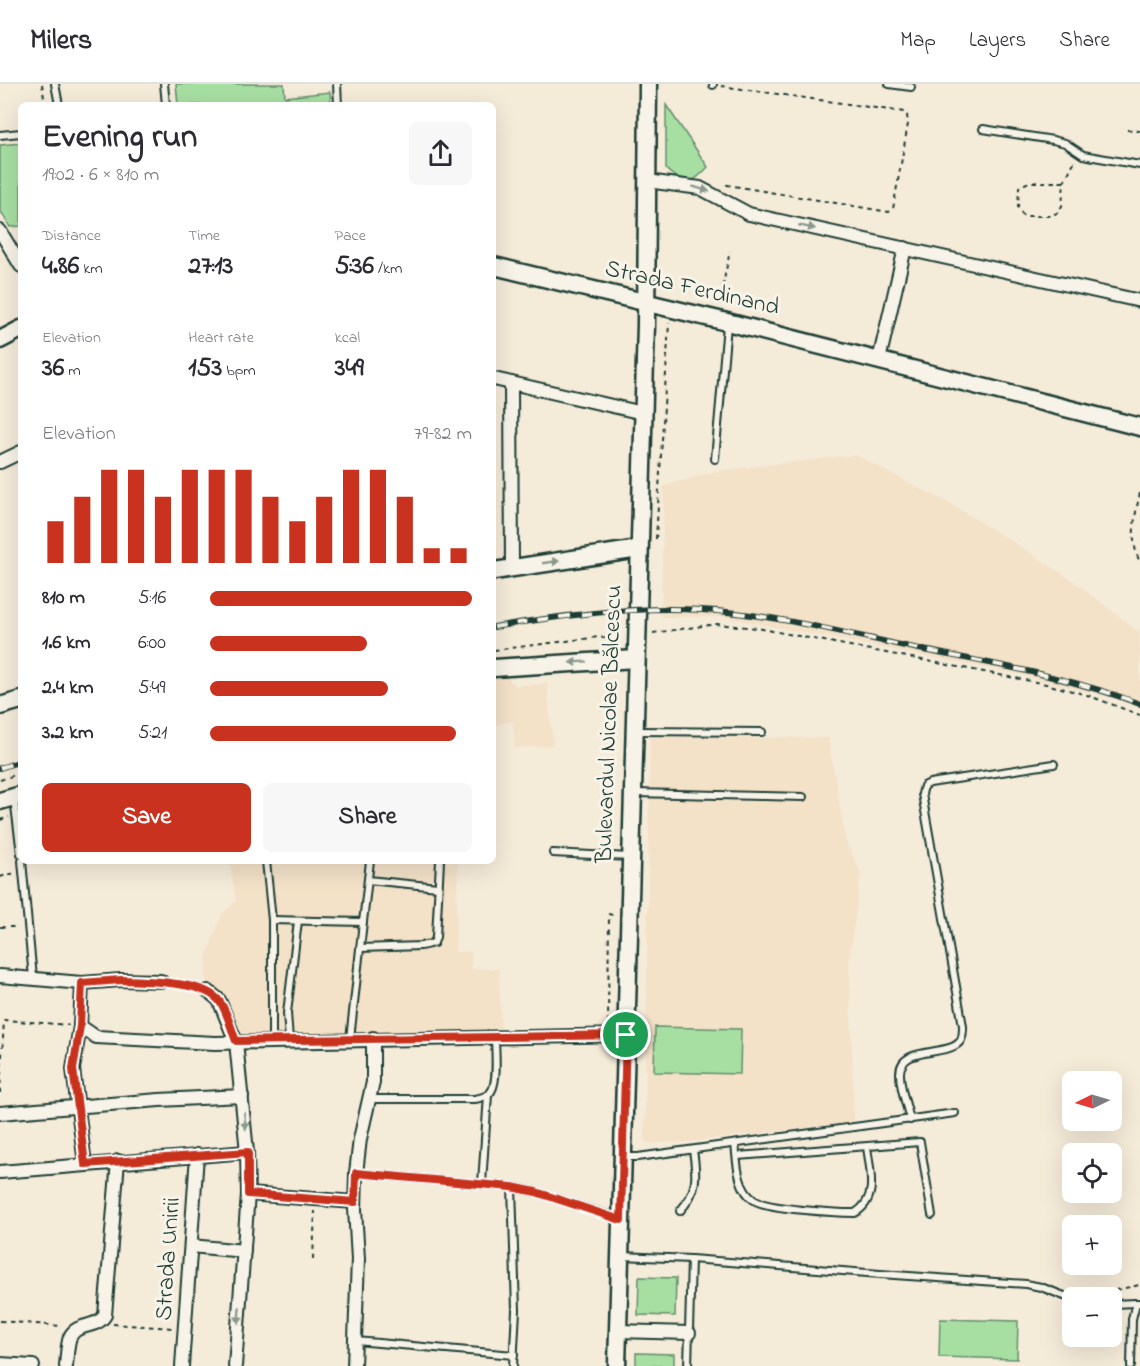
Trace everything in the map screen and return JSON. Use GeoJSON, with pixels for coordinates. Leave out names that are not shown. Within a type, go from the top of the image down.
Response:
{"type":"FeatureCollection","features":[{"type":"Feature","properties":{"kind":"main road","name":"Bulevardul Nicolae Bălcescu"},"geometry":{"type":"LineString","coordinates":[[617,1366],[646,303],[648,84]]}},
{"type":"Feature","properties":{"kind":"main road","name":"Strada Ferdinand"},"geometry":{"type":"LineString","coordinates":[[496,266],[879,360],[1140,427]]}},
{"type":"Feature","properties":{"kind":"main road"},"geometry":{"type":"LineString","coordinates":[[0,340],[18,331]]}},
{"type":"Feature","properties":{"kind":"main road"},"geometry":{"type":"LineString","coordinates":[[496,571],[639,549]]}},
{"type":"Feature","properties":{"kind":"main road"},"geometry":{"type":"LineString","coordinates":[[496,668],[636,659]]}},
{"type":"Feature","properties":{"kind":"street"},"geometry":{"type":"LineString","coordinates":[[647,181],[700,188],[750,214],[1140,301]]}},
{"type":"Feature","properties":{"kind":"street"},"geometry":{"type":"LineString","coordinates":[[0,231],[18,261]]}},
{"type":"Feature","properties":{"kind":"street"},"geometry":{"type":"LineString","coordinates":[[879,360],[904,248]]}},
{"type":"Feature","properties":{"kind":"street"},"geometry":{"type":"LineString","coordinates":[[496,379],[643,413]]}},
{"type":"Feature","properties":{"kind":"street"},"geometry":{"type":"LineString","coordinates":[[511,383],[512,568]]}},
{"type":"Feature","properties":{"kind":"street"},"geometry":{"type":"LineString","coordinates":[[0,462],[18,453]]}},
{"type":"Feature","properties":{"kind":"street"},"geometry":{"type":"LineString","coordinates":[[0,976],[82,983],[121,980],[161,981]]}},
{"type":"Feature","properties":{"kind":"street"},"geometry":{"type":"LineString","coordinates":[[82,983],[80,1026],[73,1069],[85,1164]]}},
{"type":"Feature","properties":{"kind":"street"},"geometry":{"type":"LineString","coordinates":[[207,991],[219,1000],[236,1041],[248,1152],[248,1194],[235,1366]]}},
{"type":"Feature","properties":{"kind":"street"},"geometry":{"type":"LineString","coordinates":[[80,1026],[96,1037],[205,1042],[626,1035]]}},
{"type":"Feature","properties":{"kind":"street"},"geometry":{"type":"LineString","coordinates":[[354,1366],[358,1258],[356,1173],[360,1139],[374,1070],[373,1038]]}},
{"type":"Feature","properties":{"kind":"street"},"geometry":{"type":"LineString","coordinates":[[0,1113],[159,1100],[242,1096]]}},
{"type":"Feature","properties":{"kind":"street"},"geometry":{"type":"LineString","coordinates":[[0,1172],[248,1152]]}},
{"type":"Feature","properties":{"kind":"street","name":"Strada Unirii"},"geometry":{"type":"LineString","coordinates":[[182,1366],[197,1155]]}},
{"type":"Feature","properties":{"kind":"street"},"geometry":{"type":"LineString","coordinates":[[66,1366],[70,1336],[79,1327],[98,1323],[105,1315],[118,1161]]}},
{"type":"Feature","properties":{"kind":"street"},"geometry":{"type":"LineString","coordinates":[[248,1194],[355,1202]]}},
{"type":"Feature","properties":{"kind":"street"},"geometry":{"type":"LineString","coordinates":[[191,1246],[244,1251]]}},
{"type":"Feature","properties":{"kind":"street"},"geometry":{"type":"LineString","coordinates":[[618,1331],[689,1334]]}},
{"type":"Feature","properties":{"kind":"street"},"geometry":{"type":"LineString","coordinates":[[0,1364],[33,1366]]}},
{"type":"Feature","properties":{"kind":"lane"},"geometry":{"type":"LineString","coordinates":[[55,84],[58,102]]}},
{"type":"Feature","properties":{"kind":"lane"},"geometry":{"type":"LineString","coordinates":[[164,84],[166,102]]}},
{"type":"Feature","properties":{"kind":"lane"},"geometry":{"type":"LineString","coordinates":[[337,84],[338,102]]}},
{"type":"Feature","properties":{"kind":"lane"},"geometry":{"type":"LineString","coordinates":[[889,84],[911,87]]}},
{"type":"Feature","properties":{"kind":"lane"},"geometry":{"type":"LineString","coordinates":[[983,129],[1053,140],[1065,143],[1083,155],[1140,165]]}},
{"type":"Feature","properties":{"kind":"lane"},"geometry":{"type":"LineString","coordinates":[[0,135],[18,133]]}},
{"type":"Feature","properties":{"kind":"lane"},"geometry":{"type":"LineString","coordinates":[[715,459],[722,321]]}},
{"type":"Feature","properties":{"kind":"lane"},"geometry":{"type":"LineString","coordinates":[[634,731],[762,732]]}},
{"type":"Feature","properties":{"kind":"lane"},"geometry":{"type":"LineString","coordinates":[[910,1120],[900,1073],[902,1064],[910,1057],[957,1045],[962,1039],[963,1026],[922,794],[924,786],[930,783],[1054,764]]}},
{"type":"Feature","properties":{"kind":"lane"},"geometry":{"type":"LineString","coordinates":[[633,793],[803,796]]}},
{"type":"Feature","properties":{"kind":"lane"},"geometry":{"type":"LineString","coordinates":[[11,798],[18,837]]}},
{"type":"Feature","properties":{"kind":"lane"},"geometry":{"type":"LineString","coordinates":[[553,853],[631,857]]}},
{"type":"Feature","properties":{"kind":"lane"},"geometry":{"type":"LineString","coordinates":[[22,864],[33,979]]}},
{"type":"Feature","properties":{"kind":"lane"},"geometry":{"type":"LineString","coordinates":[[266,864],[272,920],[272,1041]]}},
{"type":"Feature","properties":{"kind":"lane"},"geometry":{"type":"LineString","coordinates":[[350,1039],[370,864]]}},
{"type":"Feature","properties":{"kind":"lane"},"geometry":{"type":"LineString","coordinates":[[360,948],[421,946],[434,943],[440,864]]}},
{"type":"Feature","properties":{"kind":"lane"},"geometry":{"type":"LineString","coordinates":[[368,880],[438,887]]}},
{"type":"Feature","properties":{"kind":"lane"},"geometry":{"type":"LineString","coordinates":[[272,920],[363,922]]}},
{"type":"Feature","properties":{"kind":"lane"},"geometry":{"type":"LineString","coordinates":[[289,1040],[287,1013],[298,921]]}},
{"type":"Feature","properties":{"kind":"lane"},"geometry":{"type":"LineString","coordinates":[[482,1184],[488,1095],[495,1086],[495,1036]]}},
{"type":"Feature","properties":{"kind":"lane"},"geometry":{"type":"LineString","coordinates":[[369,1100],[475,1099],[488,1095]]}},
{"type":"Feature","properties":{"kind":"lane"},"geometry":{"type":"LineString","coordinates":[[623,1157],[693,1150],[955,1113]]}},
{"type":"Feature","properties":{"kind":"lane"},"geometry":{"type":"LineString","coordinates":[[737,1156],[920,1142],[932,1215]]}},
{"type":"Feature","properties":{"kind":"lane"},"geometry":{"type":"LineString","coordinates":[[735,1144],[739,1174],[744,1189],[754,1201],[772,1206],[855,1213],[865,1208],[871,1197],[867,1147]]}},
{"type":"Feature","properties":{"kind":"lane"},"geometry":{"type":"LineString","coordinates":[[680,1211],[691,1199],[695,1181],[693,1150]]}},
{"type":"Feature","properties":{"kind":"lane"},"geometry":{"type":"LineString","coordinates":[[356,1173],[512,1187],[536,1192],[621,1220]]}},
{"type":"Feature","properties":{"kind":"lane"},"geometry":{"type":"LineString","coordinates":[[512,1187],[516,1310],[513,1366]]}},
{"type":"Feature","properties":{"kind":"lane"},"geometry":{"type":"LineString","coordinates":[[620,1256],[691,1258],[1026,1284],[1062,1295]]}},
{"type":"Feature","properties":{"kind":"lane"},"geometry":{"type":"LineString","coordinates":[[688,1366],[691,1258]]}},
{"type":"Feature","properties":{"kind":"lane"},"geometry":{"type":"LineString","coordinates":[[1122,1304],[1138,1303],[1132,1319],[1131,1366]]}},
{"type":"Feature","properties":{"kind":"lane"},"geometry":{"type":"LineString","coordinates":[[356,1341],[514,1355]]}},
{"type":"Feature","properties":{"kind":"path"},"geometry":{"type":"LineString","coordinates":[[42,84],[45,102]]}},
{"type":"Feature","properties":{"kind":"path"},"geometry":{"type":"LineString","coordinates":[[713,85],[904,112],[909,124],[893,209],[889,212],[722,184]]}},
{"type":"Feature","properties":{"kind":"path"},"geometry":{"type":"LineString","coordinates":[[1127,130],[1140,131]]}},
{"type":"Feature","properties":{"kind":"path"},"geometry":{"type":"LineString","coordinates":[[1064,182],[1029,182],[1019,188],[1018,208],[1023,216],[1049,216],[1057,213],[1062,206],[1064,182],[1076,159],[1083,155]]}},
{"type":"Feature","properties":{"kind":"path"},"geometry":{"type":"LineString","coordinates":[[722,321],[730,251]]}},
{"type":"Feature","properties":{"kind":"path"},"geometry":{"type":"LineString","coordinates":[[1140,493],[1134,539],[1140,562]]}},
{"type":"Feature","properties":{"kind":"path"},"geometry":{"type":"LineString","coordinates":[[1136,510],[1140,503]]}},
{"type":"Feature","properties":{"kind":"path"},"geometry":{"type":"LineString","coordinates":[[651,633],[717,624],[757,628],[1046,684],[1087,695],[1140,714]]}},
{"type":"Feature","properties":{"kind":"path"},"geometry":{"type":"LineString","coordinates":[[496,650],[607,637],[612,642],[618,660]]}},
{"type":"Feature","properties":{"kind":"path"},"geometry":{"type":"LineString","coordinates":[[0,780],[18,774]]}},
{"type":"Feature","properties":{"kind":"path"},"geometry":{"type":"LineString","coordinates":[[0,877],[23,871]]}},
{"type":"Feature","properties":{"kind":"path"},"geometry":{"type":"LineString","coordinates":[[0,927],[29,928]]}},
{"type":"Feature","properties":{"kind":"path"},"geometry":{"type":"LineString","coordinates":[[161,981],[207,991]]}},
{"type":"Feature","properties":{"kind":"path"},"geometry":{"type":"LineString","coordinates":[[0,1093],[4,1020],[80,1026]]}},
{"type":"Feature","properties":{"kind":"path"},"geometry":{"type":"LineString","coordinates":[[313,1259],[316,1199]]}},
{"type":"Feature","properties":{"kind":"path"},"geometry":{"type":"LineString","coordinates":[[1122,1289],[1140,1285]]}},
{"type":"Feature","properties":{"kind":"path"},"geometry":{"type":"LineString","coordinates":[[0,1321],[79,1327]]}},
{"type":"Feature","properties":{"kind":"path"},"geometry":{"type":"LineString","coordinates":[[98,1323],[185,1329]]}},
{"type":"Feature","properties":{"kind":"shaded area"},"geometry":{"type":"Polygon","coordinates":[[[855,455],[954,506],[1013,542],[1072,580],[1140,633],[1140,709],[1118,699],[1021,675],[724,617],[661,617],[664,486],[717,471],[855,455]]]}},
{"type":"Feature","properties":{"kind":"shaded area"},"geometry":{"type":"Polygon","coordinates":[[[504,674],[515,686],[547,683],[553,745],[515,748],[513,721],[496,725],[496,675],[504,674]]]}},
{"type":"Feature","properties":{"kind":"shaded area"},"geometry":{"type":"Polygon","coordinates":[[[650,737],[828,738],[846,842],[861,874],[849,958],[854,1122],[686,1142],[645,1143],[650,737]]]}},
{"type":"Feature","properties":{"kind":"shaded area"},"geometry":{"type":"Polygon","coordinates":[[[230,864],[458,864],[455,952],[471,952],[471,969],[499,969],[501,1030],[239,1036],[206,980],[207,955],[222,914],[236,901],[230,864]]]}},
{"type":"Feature","properties":{"kind":"green space"},"geometry":{"type":"Polygon","coordinates":[[[176,84],[284,84],[285,97],[330,92],[331,102],[178,102],[176,84]]]}},
{"type":"Feature","properties":{"kind":"green space"},"geometry":{"type":"Polygon","coordinates":[[[666,105],[708,167],[693,180],[678,178],[666,169],[666,105]]]}},
{"type":"Feature","properties":{"kind":"green space"},"geometry":{"type":"Polygon","coordinates":[[[18,143],[18,226],[10,227],[0,210],[0,145],[18,143]]]}},
{"type":"Feature","properties":{"kind":"green space"},"geometry":{"type":"Polygon","coordinates":[[[655,1027],[741,1029],[740,1074],[654,1072],[655,1027]]]}},
{"type":"Feature","properties":{"kind":"green space"},"geometry":{"type":"Polygon","coordinates":[[[639,1277],[676,1278],[675,1316],[638,1315],[639,1277]]]}},
{"type":"Feature","properties":{"kind":"green space"},"geometry":{"type":"Polygon","coordinates":[[[940,1319],[1018,1321],[1017,1359],[939,1357],[940,1319]]]}},
{"type":"Feature","properties":{"kind":"green space"},"geometry":{"type":"Polygon","coordinates":[[[636,1353],[674,1354],[674,1366],[636,1366],[636,1353]]]}},
{"type":"Feature","properties":{"kind":"railway"},"geometry":{"type":"LineString","coordinates":[[496,627],[570,616],[651,609],[730,612],[816,626],[1036,673],[1140,704]]}},
{"type":"Feature","properties":{"kind":"railway"},"geometry":{"type":"LineString","coordinates":[[0,768],[18,762]]}},
{"type":"Feature","properties":{"kind":"route"},"geometry":{"type":"LineString","coordinates":[[121,980],[161,981],[207,991],[219,1000],[236,1041],[626,1035],[621,1220],[536,1192],[512,1187],[356,1173],[355,1202],[248,1194],[248,1152],[85,1164],[73,1069],[80,1026],[82,983],[121,980]]}}]}
